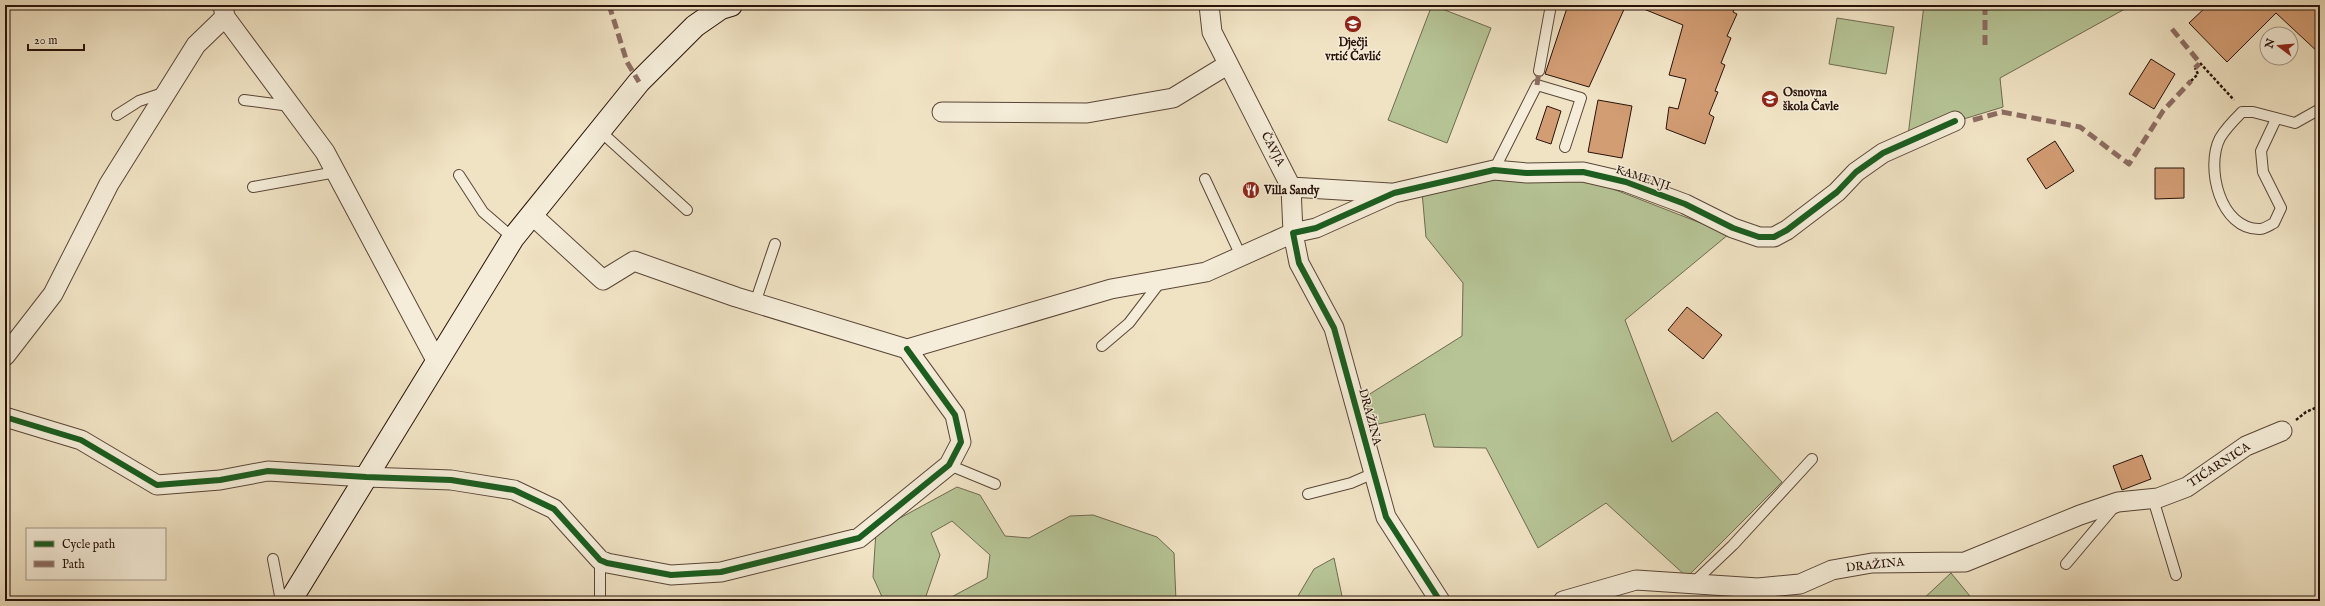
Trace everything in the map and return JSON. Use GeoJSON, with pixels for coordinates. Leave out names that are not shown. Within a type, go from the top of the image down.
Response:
{"type":"FeatureCollection","features":[{"type":"Feature","properties":{"kind":"main road"},"geometry":{"type":"LineString","coordinates":[[290,601],[513,238],[639,82],[695,26],[721,8],[730,5]]}},
{"type":"Feature","properties":{"kind":"street","name":"ČAVJA"},"geometry":{"type":"LineString","coordinates":[[1209,5],[1212,32],[1227,65],[1291,187],[1293,233]]}},
{"type":"Feature","properties":{"kind":"street"},"geometry":{"type":"LineString","coordinates":[[5,356],[52,294],[109,184],[196,45],[224,11],[325,152],[437,362]]}},
{"type":"Feature","properties":{"kind":"street"},"geometry":{"type":"LineString","coordinates":[[942,112],[1087,114],[1173,98],[1227,65]]}},
{"type":"Feature","properties":{"kind":"street","name":"KAMENJI"},"geometry":{"type":"LineString","coordinates":[[1293,233],[1316,228],[1394,193],[1494,170],[1527,173],[1583,172],[1626,182],[1685,204],[1733,228],[1759,237],[1774,237],[1787,230],[1837,192],[1856,172],[1883,153],[1955,121]]}},
{"type":"Feature","properties":{"kind":"street","name":"KAMENJI"},"geometry":{"type":"LineString","coordinates":[[1291,187],[1394,193]]}},
{"type":"Feature","properties":{"kind":"street"},"geometry":{"type":"LineString","coordinates":[[532,215],[603,280],[634,261],[755,303],[906,349],[1111,289],[1206,272],[1293,233]]}},
{"type":"Feature","properties":{"kind":"street","name":"DRAŽINA"},"geometry":{"type":"LineString","coordinates":[[1293,233],[1299,262],[1334,328],[1386,517],[1440,601]]}},
{"type":"Feature","properties":{"kind":"street"},"geometry":{"type":"LineString","coordinates":[[5,417],[81,440],[157,485],[220,480],[268,471],[451,480],[514,490],[554,509],[600,560],[671,575],[721,572],[859,538],[949,465],[961,442],[954,415],[906,349]]}},
{"type":"Feature","properties":{"kind":"street","name":"TIĆARNICA"},"geometry":{"type":"LineString","coordinates":[[2155,498],[2187,487],[2246,446],[2282,431]]}},
{"type":"Feature","properties":{"kind":"street","name":"DRAŽINA"},"geometry":{"type":"LineString","coordinates":[[1563,601],[1636,580],[1758,588],[1800,584],[1832,570],[1872,563],[1965,562],[2080,515],[2118,502],[2155,498]]}},
{"type":"Feature","properties":{"kind":"lane"},"geometry":{"type":"LineString","coordinates":[[1539,71],[1551,5]]}},
{"type":"Feature","properties":{"kind":"lane"},"geometry":{"type":"LineString","coordinates":[[1494,170],[1536,86],[1581,98],[1565,147]]}},
{"type":"Feature","properties":{"kind":"lane"},"geometry":{"type":"LineString","coordinates":[[117,115],[139,101],[167,91]]}},
{"type":"Feature","properties":{"kind":"lane"},"geometry":{"type":"LineString","coordinates":[[244,100],[291,106]]}},
{"type":"Feature","properties":{"kind":"lane"},"geometry":{"type":"LineString","coordinates":[[2276,119],[2261,151],[2263,172],[2281,208],[2274,223],[2262,229],[2250,228],[2238,221],[2226,209],[2215,175],[2215,157],[2220,139],[2230,124],[2242,112],[2253,112],[2295,124],[2320,109]]}},
{"type":"Feature","properties":{"kind":"lane"},"geometry":{"type":"LineString","coordinates":[[600,130],[687,210]]}},
{"type":"Feature","properties":{"kind":"lane"},"geometry":{"type":"LineString","coordinates":[[253,187],[336,172]]}},
{"type":"Feature","properties":{"kind":"lane"},"geometry":{"type":"LineString","coordinates":[[459,175],[483,212],[513,238]]}},
{"type":"Feature","properties":{"kind":"lane"},"geometry":{"type":"LineString","coordinates":[[1205,180],[1241,256]]}},
{"type":"Feature","properties":{"kind":"lane"},"geometry":{"type":"LineString","coordinates":[[755,303],[775,244]]}},
{"type":"Feature","properties":{"kind":"lane"},"geometry":{"type":"LineString","coordinates":[[1102,346],[1128,322],[1162,279]]}},
{"type":"Feature","properties":{"kind":"lane"},"geometry":{"type":"LineString","coordinates":[[1692,584],[1733,546],[1812,459]]}},
{"type":"Feature","properties":{"kind":"lane"},"geometry":{"type":"LineString","coordinates":[[949,465],[995,484]]}},
{"type":"Feature","properties":{"kind":"lane"},"geometry":{"type":"LineString","coordinates":[[1308,494],[1351,483],[1374,473]]}},
{"type":"Feature","properties":{"kind":"lane"},"geometry":{"type":"LineString","coordinates":[[2155,498],[2176,576]]}},
{"type":"Feature","properties":{"kind":"lane"},"geometry":{"type":"LineString","coordinates":[[2066,564],[2118,502]]}},
{"type":"Feature","properties":{"kind":"lane"},"geometry":{"type":"LineString","coordinates":[[274,559],[281,601]]}},
{"type":"Feature","properties":{"kind":"lane"},"geometry":{"type":"LineString","coordinates":[[600,560],[600,601]]}},
{"type":"Feature","properties":{"kind":"path"},"geometry":{"type":"LineString","coordinates":[[2200,62],[2234,100]]}},
{"type":"Feature","properties":{"kind":"path"},"geometry":{"type":"LineString","coordinates":[[2191,81],[2198,74],[2195,68]]}},
{"type":"Feature","properties":{"kind":"path"},"geometry":{"type":"LineString","coordinates":[[2282,431],[2306,412],[2320,406]]}},
{"type":"Feature","properties":{"kind":"green space"},"geometry":{"type":"Polygon","coordinates":[[[1432,5],[1491,28],[1447,143],[1388,120],[1432,5]]]}},
{"type":"Feature","properties":{"kind":"green space"},"geometry":{"type":"Polygon","coordinates":[[[1924,5],[2132,5],[2000,78],[2003,107],[1908,136],[1924,5]]]}},
{"type":"Feature","properties":{"kind":"green space"},"geometry":{"type":"Polygon","coordinates":[[[1837,18],[1894,27],[1886,74],[1829,64],[1837,18]]]}},
{"type":"Feature","properties":{"kind":"green space"},"geometry":{"type":"Polygon","coordinates":[[[1499,178],[1590,180],[1729,234],[1625,320],[1672,442],[1717,412],[1782,482],[1687,577],[1606,503],[1538,548],[1486,448],[1434,447],[1425,414],[1374,425],[1365,397],[1462,336],[1463,283],[1426,237],[1422,192],[1499,178]]]}},
{"type":"Feature","properties":{"kind":"green space"},"geometry":{"type":"Polygon","coordinates":[[[957,487],[980,495],[1005,536],[1029,538],[1070,516],[1093,515],[1157,537],[1174,553],[1176,601],[944,601],[987,578],[990,555],[952,521],[931,533],[940,555],[925,599],[886,601],[883,599],[873,577],[876,531],[957,487]]]}},
{"type":"Feature","properties":{"kind":"green space"},"geometry":{"type":"Polygon","coordinates":[[[1334,558],[1343,601],[1295,601],[1314,569],[1334,558]]]}},
{"type":"Feature","properties":{"kind":"green space"},"geometry":{"type":"Polygon","coordinates":[[[1951,573],[1974,601],[1921,601],[1951,573]]]}},
{"type":"Feature","properties":{"kind":"building"},"geometry":{"type":"Polygon","coordinates":[[[1568,5],[1626,5],[1589,87],[1545,74],[1568,5]]]}},
{"type":"Feature","properties":{"kind":"building"},"geometry":{"type":"Polygon","coordinates":[[[1634,5],[1736,5],[1733,12],[1737,14],[1727,36],[1731,38],[1721,63],[1725,65],[1715,91],[1718,92],[1709,114],[1714,117],[1705,144],[1666,129],[1669,107],[1678,109],[1686,79],[1669,75],[1683,25],[1634,5]]]}},
{"type":"Feature","properties":{"kind":"building"},"geometry":{"type":"Polygon","coordinates":[[[2208,5],[2320,5],[2320,54],[2299,34],[2299,26],[2290,26],[2276,13],[2263,26],[2259,26],[2259,30],[2227,62],[2189,23],[2208,5]]]}},
{"type":"Feature","properties":{"kind":"building"},"geometry":{"type":"Polygon","coordinates":[[[2151,59],[2175,74],[2154,109],[2129,94],[2151,59]]]}},
{"type":"Feature","properties":{"kind":"building"},"geometry":{"type":"Polygon","coordinates":[[[1598,100],[1632,106],[1622,158],[1588,152],[1598,100]]]}},
{"type":"Feature","properties":{"kind":"building"},"geometry":{"type":"Polygon","coordinates":[[[1547,106],[1561,111],[1551,144],[1536,139],[1547,106]]]}},
{"type":"Feature","properties":{"kind":"building"},"geometry":{"type":"Polygon","coordinates":[[[2055,141],[2074,171],[2046,189],[2027,159],[2055,141]]]}},
{"type":"Feature","properties":{"kind":"building"},"geometry":{"type":"Polygon","coordinates":[[[2155,168],[2184,168],[2184,198],[2155,199],[2155,168]]]}},
{"type":"Feature","properties":{"kind":"building"},"geometry":{"type":"Polygon","coordinates":[[[1687,307],[1722,335],[1703,359],[1668,330],[1687,307]]]}},
{"type":"Feature","properties":{"kind":"building"},"geometry":{"type":"Polygon","coordinates":[[[2142,455],[2151,479],[2122,490],[2113,466],[2142,455]]]}},
{"type":"Feature","properties":{"kind":"marked path"},"geometry":{"type":"LineString","coordinates":[[609,5],[627,62],[639,82]]}},
{"type":"Feature","properties":{"kind":"marked path"},"geometry":{"type":"LineString","coordinates":[[1985,5],[1985,46]]}},
{"type":"Feature","properties":{"kind":"marked path"},"geometry":{"type":"LineString","coordinates":[[2172,29],[2200,63],[2195,68]]}},
{"type":"Feature","properties":{"kind":"marked path"},"geometry":{"type":"LineString","coordinates":[[1537,85],[1539,71]]}},
{"type":"Feature","properties":{"kind":"marked path"},"geometry":{"type":"LineString","coordinates":[[1973,120],[2002,112],[2080,127],[2129,164],[2163,111],[2191,81]]}},
{"type":"Feature","properties":{"kind":"cycle path"},"geometry":{"type":"LineString","coordinates":[[1440,601],[1386,517],[1334,328],[1299,263],[1293,233],[1316,228],[1394,193],[1494,170],[1527,173],[1583,172],[1626,182],[1685,204],[1733,228],[1759,237],[1774,237],[1787,230],[1837,192],[1856,172],[1883,153],[1955,121]]}},
{"type":"Feature","properties":{"kind":"cycle path"},"geometry":{"type":"LineString","coordinates":[[5,417],[81,440],[157,485],[220,480],[268,471],[451,480],[514,490],[554,509],[600,560],[607,563],[671,575],[721,572],[859,538],[949,465],[961,442],[955,415],[907,349]]}},
{"type":"Feature","properties":{"kind":"place","name":"Dječji vrtić Čavlić"},"geometry":{"type":"Point","coordinates":[1353,24]}},
{"type":"Feature","properties":{"kind":"place","name":"Osnovna škola Čavle"},"geometry":{"type":"Point","coordinates":[1770,99]}},
{"type":"Feature","properties":{"kind":"place","name":"Villa Sandy"},"geometry":{"type":"Point","coordinates":[1251,190]}}]}
